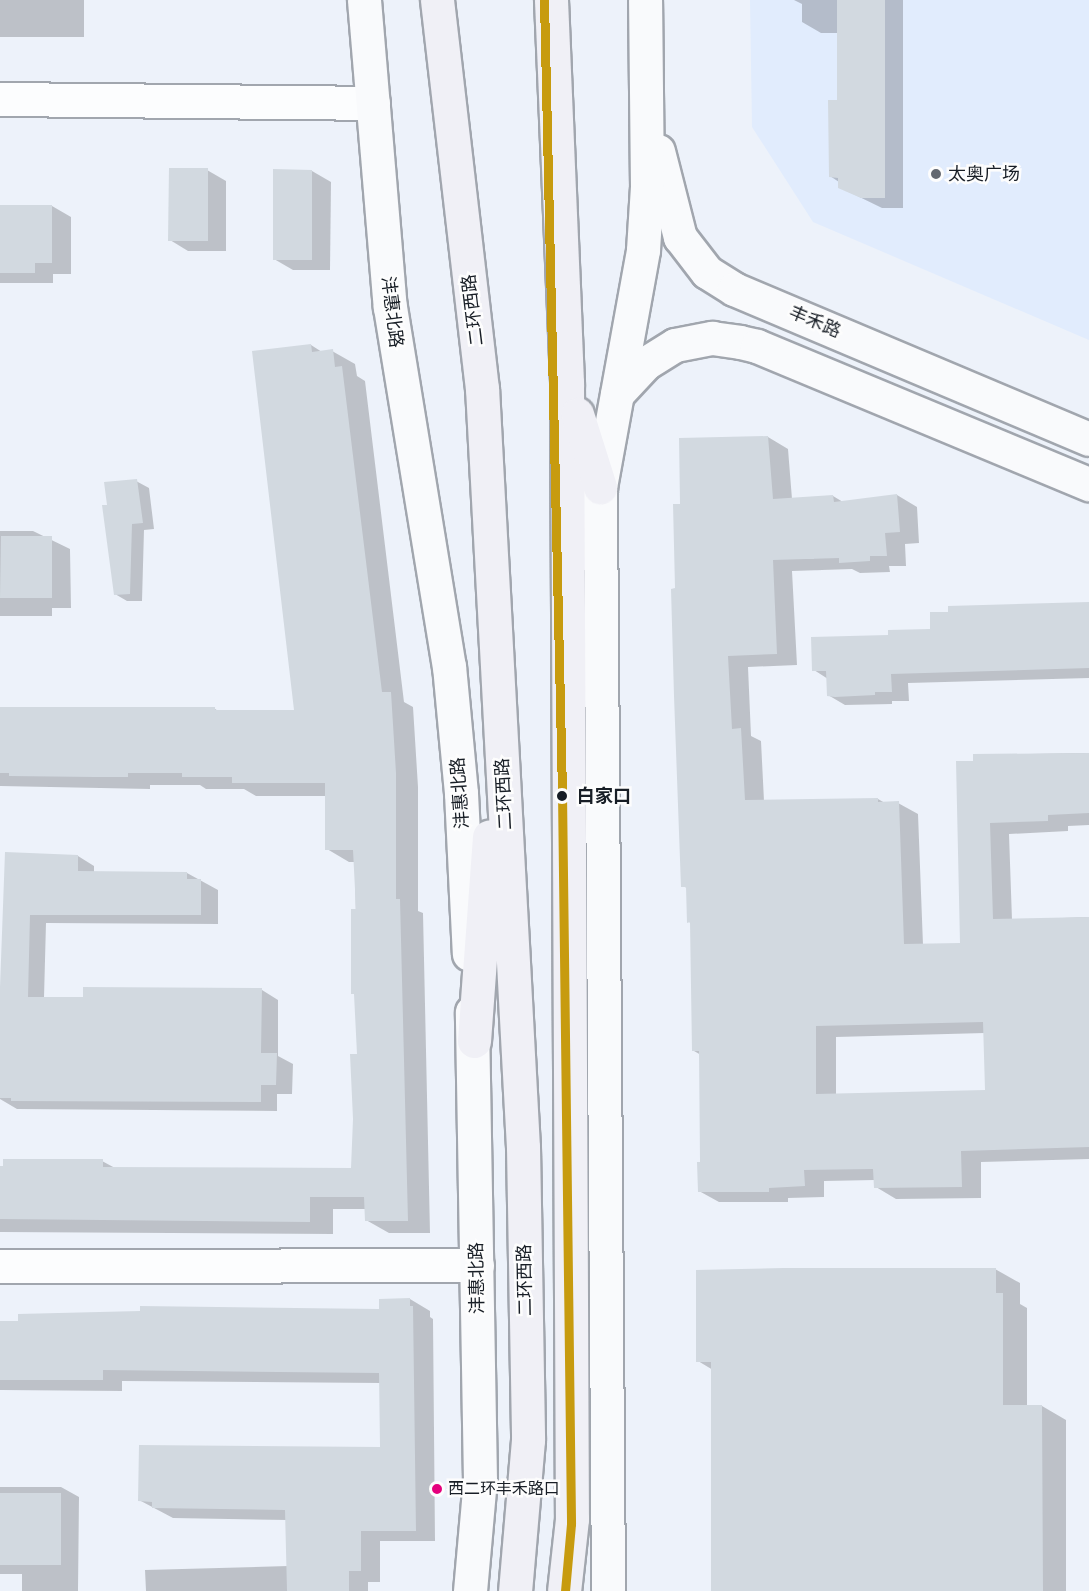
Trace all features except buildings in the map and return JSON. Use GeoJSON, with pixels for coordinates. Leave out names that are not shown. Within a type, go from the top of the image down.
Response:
{"type":"FeatureCollection","features":[{"type":"Feature","properties":{"kind":"highway","name":"二环西路"},"geometry":{"type":"LineString","coordinates":[[437,0],[482,388],[524,1147],[528,1440],[515,1591]]}},
{"type":"Feature","properties":{"kind":"highway"},"geometry":{"type":"LineString","coordinates":[[551,0],[567,383],[572,1519],[564,1591]]}},
{"type":"Feature","properties":{"kind":"highway"},"geometry":{"type":"LineString","coordinates":[[567,383],[600,487]]}},
{"type":"Feature","properties":{"kind":"highway"},"geometry":{"type":"LineString","coordinates":[[474,1041],[499,704]]}},
{"type":"Feature","properties":{"kind":"main road","name":"沣惠北路"},"geometry":{"type":"LineString","coordinates":[[364,0],[390,307],[449,666],[461,793],[474,1041],[480,1480],[470,1591]]}},
{"type":"Feature","properties":{"kind":"main road"},"geometry":{"type":"LineString","coordinates":[[608,1591],[600,487],[643,250],[647,186],[645,0]]}},
{"type":"Feature","properties":{"kind":"main road","name":"丰禾路"},"geometry":{"type":"LineString","coordinates":[[646,107],[680,237],[707,273],[735,289],[1089,439]]}},
{"type":"Feature","properties":{"kind":"main road"},"geometry":{"type":"LineString","coordinates":[[617,394],[646,363],[675,345],[712,338],[740,342],[757,346],[1089,484]]}},
{"type":"Feature","properties":{"kind":"street"},"geometry":{"type":"LineString","coordinates":[[0,99],[373,103]]}},
{"type":"Feature","properties":{"kind":"street"},"geometry":{"type":"LineString","coordinates":[[0,1266],[477,1265]]}},
{"type":"Feature","properties":{"kind":"shaded area","name":"太奥广场"},"geometry":{"type":"Polygon","coordinates":[[[750,0],[1089,0],[1089,340],[813,222],[752,127],[750,0]]]}},
{"type":"Feature","properties":{"kind":"transit line"},"geometry":{"type":"LineString","coordinates":[[544,0],[562,793],[571,1524],[565,1591]]}},
{"type":"Feature","properties":{"kind":"place","name":"太奥广场"},"geometry":{"type":"Point","coordinates":[936,174]}},
{"type":"Feature","properties":{"kind":"place","name":"白家口"},"geometry":{"type":"Point","coordinates":[562,796]}},
{"type":"Feature","properties":{"kind":"place","name":"西二环丰禾路口"},"geometry":{"type":"Point","coordinates":[437,1489]}}]}
